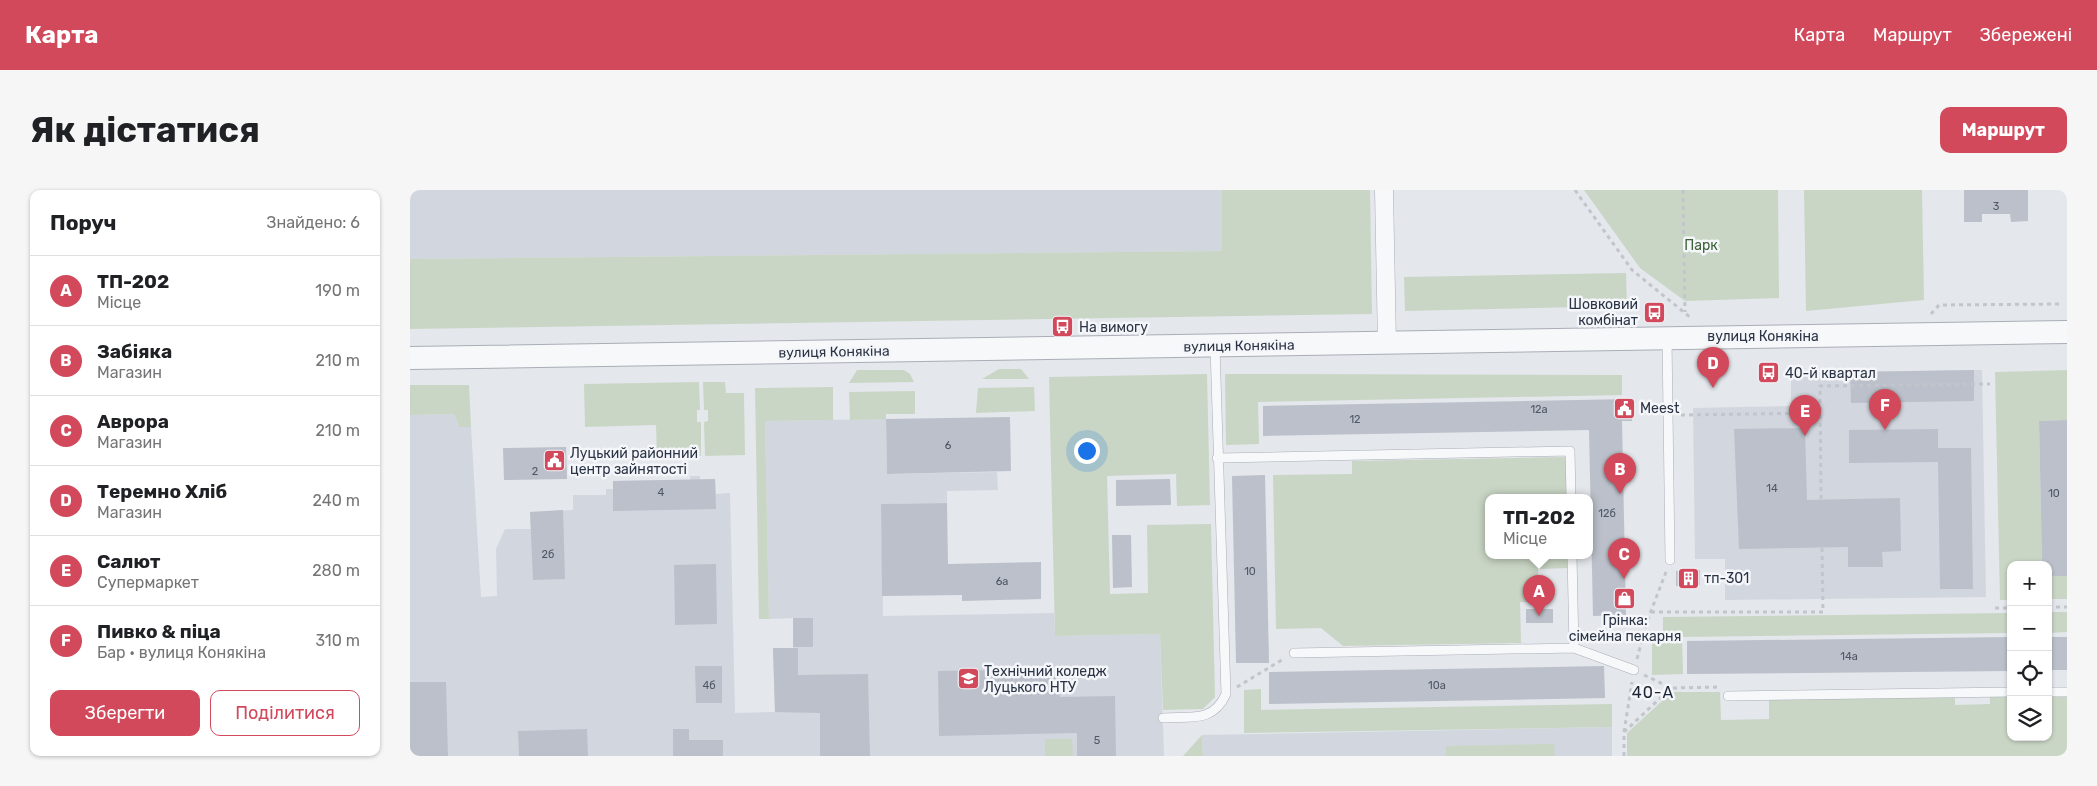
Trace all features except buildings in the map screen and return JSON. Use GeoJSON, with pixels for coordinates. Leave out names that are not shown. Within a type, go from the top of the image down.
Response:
{"type":"FeatureCollection","features":[{"type":"Feature","properties":{"kind":"street"},"geometry":{"type":"LineString","coordinates":[[1384,190],[1387,344]]}},
{"type":"Feature","properties":{"kind":"street","name":"вулиця Конякіна"},"geometry":{"type":"LineString","coordinates":[[410,358],[1214,347],[1667,337],[2067,332]]}},
{"type":"Feature","properties":{"kind":"lane"},"geometry":{"type":"LineString","coordinates":[[1667,337],[1670,560]]}},
{"type":"Feature","properties":{"kind":"lane"},"geometry":{"type":"LineString","coordinates":[[1163,718],[1208,715],[1220,707],[1226,694],[1214,347]]}},
{"type":"Feature","properties":{"kind":"lane"},"geometry":{"type":"LineString","coordinates":[[1217,458],[1570,451],[1571,494]]}},
{"type":"Feature","properties":{"kind":"lane"},"geometry":{"type":"LineString","coordinates":[[1572,559],[1574,648]]}},
{"type":"Feature","properties":{"kind":"lane"},"geometry":{"type":"LineString","coordinates":[[1294,653],[1574,648],[1634,670]]}},
{"type":"Feature","properties":{"kind":"lane"},"geometry":{"type":"LineString","coordinates":[[1728,696],[2007,692]]}},
{"type":"Feature","properties":{"kind":"lane"},"geometry":{"type":"LineString","coordinates":[[2052,692],[2067,692]]}},
{"type":"Feature","properties":{"kind":"path"},"geometry":{"type":"LineString","coordinates":[[1576,190],[1632,270],[1685,312],[1697,324]]}},
{"type":"Feature","properties":{"kind":"path"},"geometry":{"type":"LineString","coordinates":[[1683,190],[1685,312]]}},
{"type":"Feature","properties":{"kind":"path"},"geometry":{"type":"LineString","coordinates":[[1821,499],[1820,386],[1990,384]]}},
{"type":"Feature","properties":{"kind":"path"},"geometry":{"type":"LineString","coordinates":[[1668,415],[1820,413]]}},
{"type":"Feature","properties":{"kind":"path"},"geometry":{"type":"LineString","coordinates":[[1651,612],[1823,612],[1822,548]]}},
{"type":"Feature","properties":{"kind":"path"},"geometry":{"type":"LineString","coordinates":[[1624,756],[1624,732],[1634,670],[1651,612],[1670,560]]}},
{"type":"Feature","properties":{"kind":"path"},"geometry":{"type":"LineString","coordinates":[[2052,607],[2067,607]]}},
{"type":"Feature","properties":{"kind":"path"},"geometry":{"type":"LineString","coordinates":[[1996,608],[2007,608]]}},
{"type":"Feature","properties":{"kind":"path"},"geometry":{"type":"LineString","coordinates":[[1226,694],[1294,653]]}},
{"type":"Feature","properties":{"kind":"path"},"geometry":{"type":"LineString","coordinates":[[1634,670],[1671,688],[1723,687],[1728,696]]}},
{"type":"Feature","properties":{"kind":"path"},"geometry":{"type":"LineString","coordinates":[[1624,732],[1671,688]]}},
{"type":"Feature","properties":{"kind":"shaded area"},"geometry":{"type":"Polygon","coordinates":[[[410,190],[1222,190],[1223,251],[410,259],[410,190]]]}},
{"type":"Feature","properties":{"kind":"shaded area"},"geometry":{"type":"Polygon","coordinates":[[[1982,370],[1986,597],[1725,600],[1725,559],[1695,559],[1693,408],[1791,406],[1791,373],[1982,370]]]}},
{"type":"Feature","properties":{"kind":"shaded area"},"geometry":{"type":"Polygon","coordinates":[[[454,414],[459,427],[471,427],[481,597],[497,596],[496,549],[505,529],[531,529],[530,512],[573,510],[573,495],[606,495],[606,489],[613,489],[613,481],[690,480],[690,476],[700,476],[700,480],[715,479],[716,494],[730,493],[735,713],[775,712],[773,648],[793,648],[793,618],[769,619],[765,421],[886,419],[887,474],[997,472],[998,490],[947,491],[947,503],[881,504],[883,616],[1054,613],[1055,636],[1160,634],[1164,756],[410,756],[410,415],[454,414]]]}},
{"type":"Feature","properties":{"kind":"shaded area"},"geometry":{"type":"Polygon","coordinates":[[[1612,727],[1612,756],[1203,756],[1202,735],[1612,727]]]}},
{"type":"Feature","properties":{"kind":"green space"},"geometry":{"type":"Polygon","coordinates":[[[1222,190],[1370,190],[1372,314],[410,329],[410,259],[1222,251],[1222,190]]]}},
{"type":"Feature","properties":{"kind":"green space","name":"Парк"},"geometry":{"type":"Polygon","coordinates":[[[1584,190],[1778,190],[1779,298],[1685,301],[1640,268],[1584,190]]]}},
{"type":"Feature","properties":{"kind":"green space"},"geometry":{"type":"Polygon","coordinates":[[[1804,190],[1922,190],[1924,300],[1806,311],[1804,190]]]}},
{"type":"Feature","properties":{"kind":"green space"},"geometry":{"type":"Polygon","coordinates":[[[1626,273],[1627,306],[1405,311],[1404,277],[1626,273]]]}},
{"type":"Feature","properties":{"kind":"green space"},"geometry":{"type":"Polygon","coordinates":[[[999,369],[1021,369],[1029,379],[982,379],[999,369]]]}},
{"type":"Feature","properties":{"kind":"green space"},"geometry":{"type":"Polygon","coordinates":[[[857,370],[904,370],[910,374],[914,382],[849,383],[857,370]]]}},
{"type":"Feature","properties":{"kind":"green space"},"geometry":{"type":"Polygon","coordinates":[[[2067,370],[2067,420],[2039,421],[2042,561],[2007,561],[2007,600],[2000,600],[1995,372],[2067,370]]]}},
{"type":"Feature","properties":{"kind":"green space"},"geometry":{"type":"Polygon","coordinates":[[[1207,374],[1210,505],[1177,506],[1176,474],[1107,476],[1110,594],[1148,593],[1147,525],[1211,524],[1215,697],[1203,709],[1163,710],[1160,634],[1055,636],[1049,377],[1207,374]]]}},
{"type":"Feature","properties":{"kind":"green space"},"geometry":{"type":"Polygon","coordinates":[[[1225,374],[1622,375],[1622,395],[1258,402],[1259,444],[1226,445],[1225,374]]]}},
{"type":"Feature","properties":{"kind":"green space"},"geometry":{"type":"Polygon","coordinates":[[[699,382],[700,410],[697,410],[697,422],[701,422],[701,456],[657,457],[656,425],[585,427],[584,384],[699,382]]]}},
{"type":"Feature","properties":{"kind":"green space"},"geometry":{"type":"Polygon","coordinates":[[[703,382],[725,382],[726,393],[744,393],[745,455],[705,456],[704,422],[708,421],[708,410],[704,410],[703,382]]]}},
{"type":"Feature","properties":{"kind":"green space"},"geometry":{"type":"Polygon","coordinates":[[[410,385],[469,385],[471,427],[459,427],[454,414],[410,415],[410,385]]]}},
{"type":"Feature","properties":{"kind":"green space"},"geometry":{"type":"Polygon","coordinates":[[[833,387],[833,420],[765,421],[769,619],[759,619],[755,388],[833,387]]]}},
{"type":"Feature","properties":{"kind":"green space"},"geometry":{"type":"Polygon","coordinates":[[[1034,387],[1035,411],[976,413],[978,388],[1034,387]]]}},
{"type":"Feature","properties":{"kind":"green space"},"geometry":{"type":"Polygon","coordinates":[[[915,391],[915,414],[886,414],[886,419],[850,420],[849,392],[915,391]]]}},
{"type":"Feature","properties":{"kind":"green space"},"geometry":{"type":"Polygon","coordinates":[[[1566,457],[1567,494],[1485,494],[1485,559],[1568,559],[1569,568],[1538,569],[1539,602],[1520,602],[1521,643],[1343,646],[1321,628],[1276,629],[1273,475],[1352,474],[1352,461],[1566,457]]]}},
{"type":"Feature","properties":{"kind":"green space"},"geometry":{"type":"Polygon","coordinates":[[[2052,576],[2067,576],[2067,599],[2052,599],[2052,576]]]}},
{"type":"Feature","properties":{"kind":"green space"},"geometry":{"type":"Polygon","coordinates":[[[2052,612],[2067,612],[2067,632],[2052,633],[2052,612]]]}},
{"type":"Feature","properties":{"kind":"green space"},"geometry":{"type":"Polygon","coordinates":[[[2007,613],[2007,633],[1682,637],[1683,674],[1652,675],[1652,632],[1663,632],[1663,617],[2007,613]]]}},
{"type":"Feature","properties":{"kind":"green space"},"geometry":{"type":"Polygon","coordinates":[[[1261,689],[1261,710],[1612,704],[1612,727],[1244,733],[1244,690],[1261,689]]]}},
{"type":"Feature","properties":{"kind":"green space"},"geometry":{"type":"Polygon","coordinates":[[[1672,692],[1720,692],[1721,720],[1769,719],[1769,699],[1955,697],[1955,705],[1990,704],[1990,697],[2007,697],[2007,741],[2052,741],[2052,696],[2067,696],[2067,751],[2065,756],[1627,756],[1627,733],[1672,692]]]}},
{"type":"Feature","properties":{"kind":"green space"},"geometry":{"type":"Polygon","coordinates":[[[1202,735],[1203,756],[1183,756],[1202,735]]]}},
{"type":"Feature","properties":{"kind":"green space"},"geometry":{"type":"Polygon","coordinates":[[[1045,739],[1072,739],[1073,756],[1045,756],[1045,739]]]}},
{"type":"Feature","properties":{"kind":"green space"},"geometry":{"type":"Polygon","coordinates":[[[1554,744],[1555,756],[1446,756],[1446,746],[1554,744]]]}},
{"type":"Feature","properties":{"kind":"place","name":"Шовковий комбінат"},"geometry":{"type":"Point","coordinates":[1654,312]}},
{"type":"Feature","properties":{"kind":"place","name":"На вимогу"},"geometry":{"type":"Point","coordinates":[1063,327]}},
{"type":"Feature","properties":{"kind":"place","name":"40-й квартал"},"geometry":{"type":"Point","coordinates":[1769,373]}},
{"type":"Feature","properties":{"kind":"place","name":"Теремно Хліб"},"geometry":{"type":"Point","coordinates":[1713,388]}},
{"type":"Feature","properties":{"kind":"place","name":"Meest"},"geometry":{"type":"Point","coordinates":[1624,408]}},
{"type":"Feature","properties":{"kind":"place","name":"Пивко & піца"},"geometry":{"type":"Point","coordinates":[1885,430]}},
{"type":"Feature","properties":{"kind":"place","name":"Салют"},"geometry":{"type":"Point","coordinates":[1805,436]}},
{"type":"Feature","properties":{"kind":"place","name":"Луцький районний центр зайнятості"},"geometry":{"type":"Point","coordinates":[554,461]}},
{"type":"Feature","properties":{"kind":"place","name":"Забіяка"},"geometry":{"type":"Point","coordinates":[1620,494]}},
{"type":"Feature","properties":{"kind":"place","name":"тп-301"},"geometry":{"type":"Point","coordinates":[1688,578]}},
{"type":"Feature","properties":{"kind":"place","name":"Аврора"},"geometry":{"type":"Point","coordinates":[1624,579]}},
{"type":"Feature","properties":{"kind":"place","name":"Грінка: сімейна пекарня"},"geometry":{"type":"Point","coordinates":[1625,598]}},
{"type":"Feature","properties":{"kind":"place","name":"ТП-202"},"geometry":{"type":"Point","coordinates":[1539,616]}},
{"type":"Feature","properties":{"kind":"place","name":"Технічний коледж Луцького НТУ"},"geometry":{"type":"Point","coordinates":[968,679]}},
{"type":"Feature","properties":{"kind":"district","name":"40-А"},"geometry":{"type":"Point","coordinates":[1653,692]}}]}
